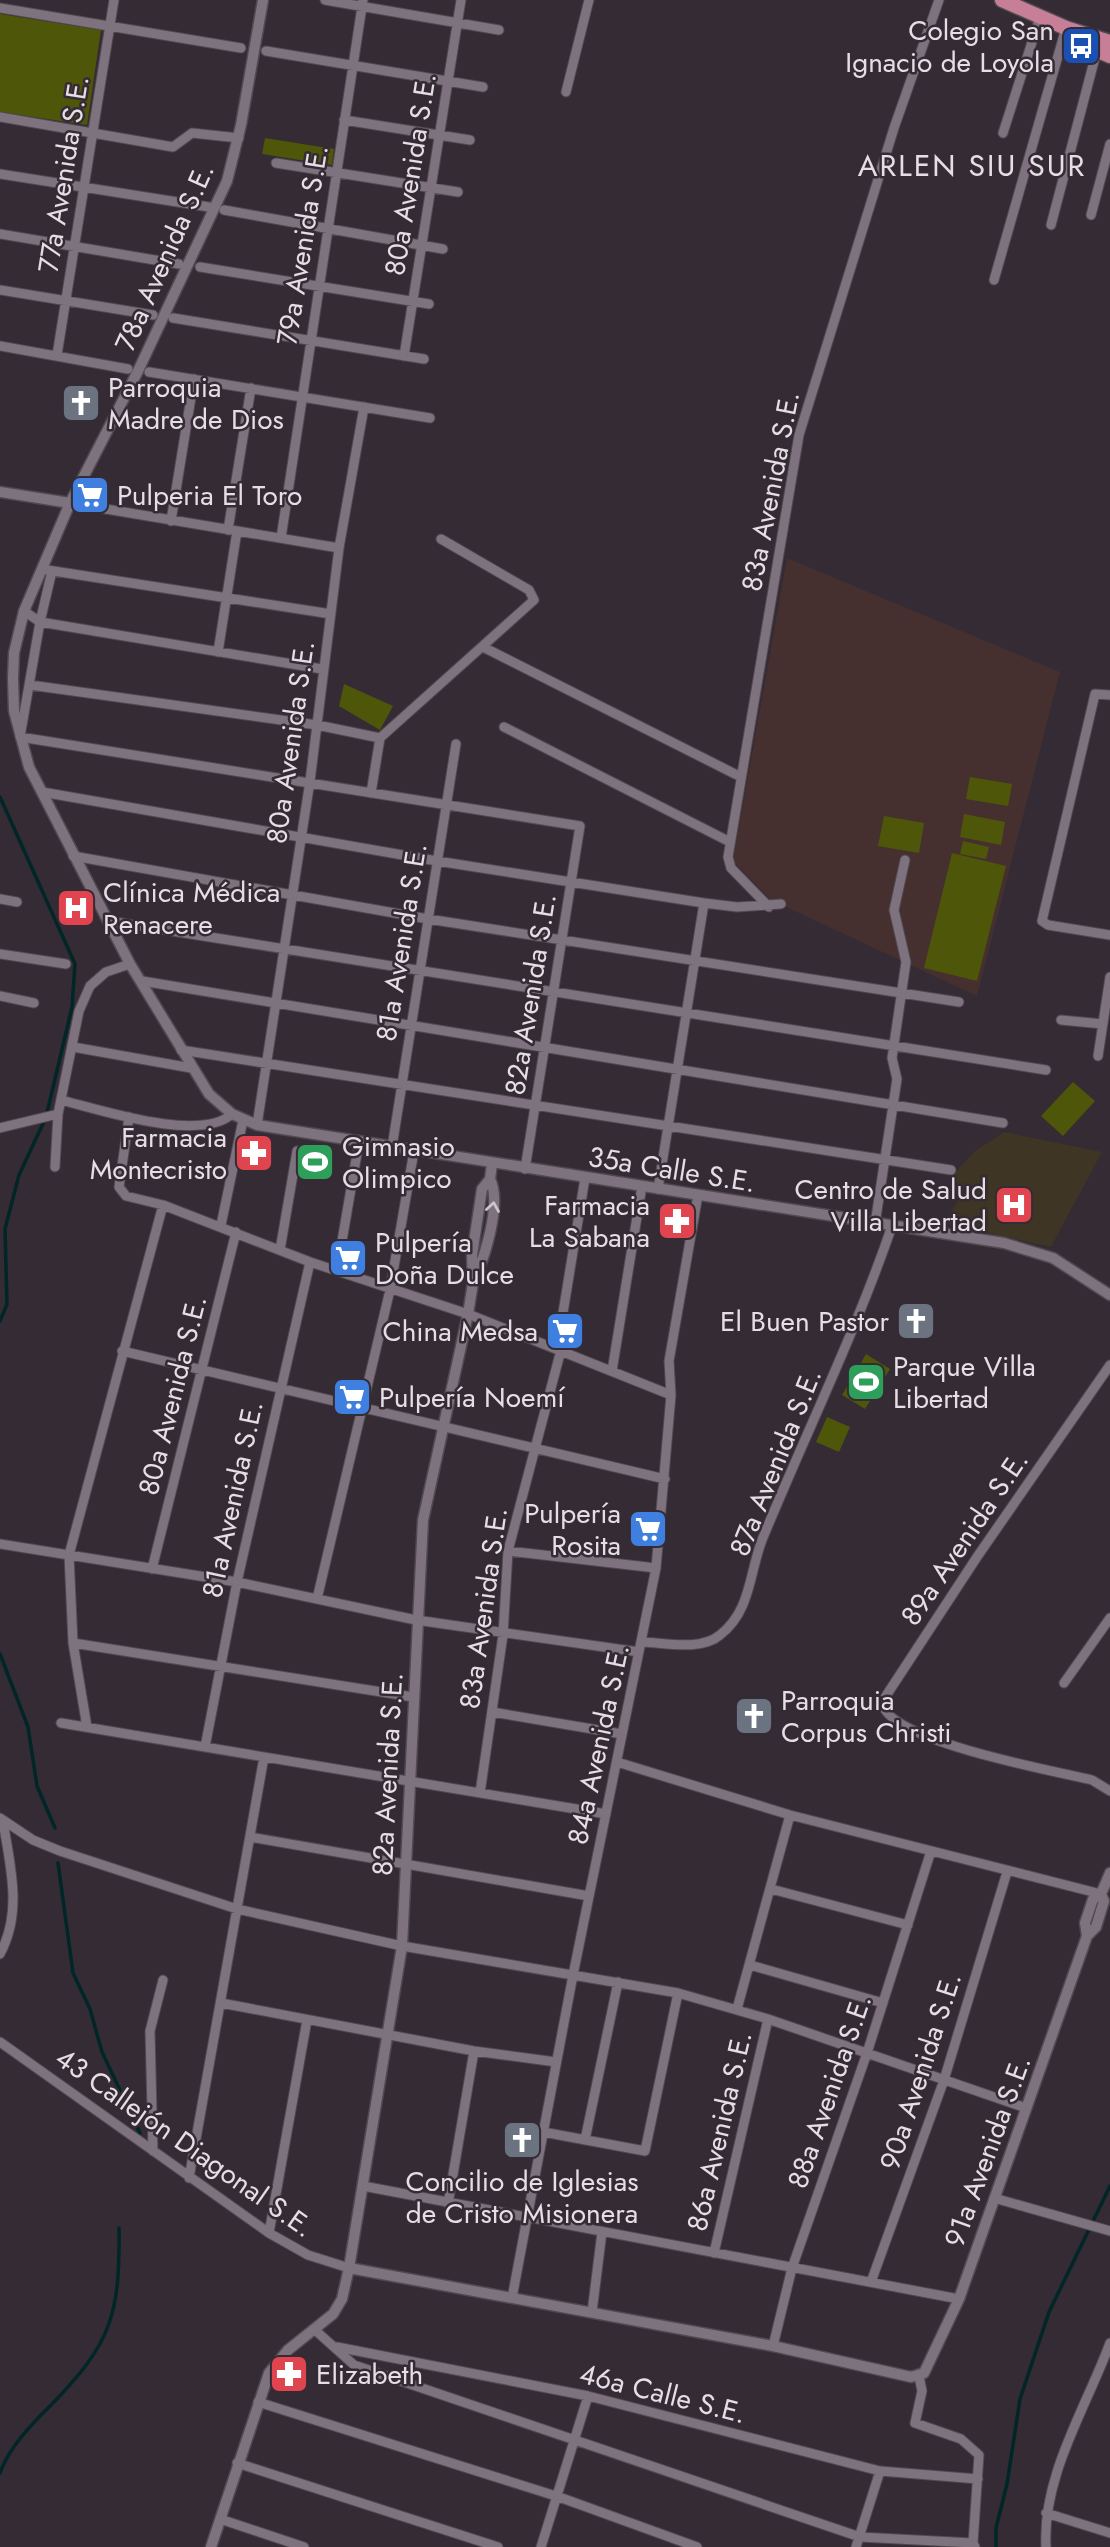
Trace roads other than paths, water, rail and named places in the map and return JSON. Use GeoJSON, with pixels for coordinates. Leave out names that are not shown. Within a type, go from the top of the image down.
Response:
{"type":"FeatureCollection","features":[{"type":"Feature","properties":{"kind":"main road"},"geometry":{"type":"LineString","coordinates":[[1002,0],[1029,9],[1066,28],[1104,53]]}},
{"type":"Feature","properties":{"kind":"main road"},"geometry":{"type":"LineString","coordinates":[[1066,28],[1110,42]]}},
{"type":"Feature","properties":{"kind":"street","name":"77a Avenida S.E."},"geometry":{"type":"LineString","coordinates":[[57,355],[114,0]]}},
{"type":"Feature","properties":{"kind":"street","name":"78a Avenida S.E."},"geometry":{"type":"LineString","coordinates":[[181,1051],[130,964],[42,792],[20,737],[13,678],[14,653],[24,611],[47,570],[70,503],[216,208],[239,138],[263,0]]}},
{"type":"Feature","properties":{"kind":"street"},"geometry":{"type":"LineString","coordinates":[[325,0],[363,3],[499,30]]}},
{"type":"Feature","properties":{"kind":"street","name":"80a Avenida S.E."},"geometry":{"type":"LineString","coordinates":[[404,356],[461,0]]}},
{"type":"Feature","properties":{"kind":"street"},"geometry":{"type":"LineString","coordinates":[[566,92],[589,0]]}},
{"type":"Feature","properties":{"kind":"street","name":"83a Avenida S.E."},"geometry":{"type":"LineString","coordinates":[[769,907],[731,868],[730,842],[799,435],[894,128],[939,0]]}},
{"type":"Feature","properties":{"kind":"street","name":"79a Avenida S.E."},"geometry":{"type":"LineString","coordinates":[[281,538],[309,340],[363,3]]}},
{"type":"Feature","properties":{"kind":"street"},"geometry":{"type":"LineString","coordinates":[[0,8],[241,48]]}},
{"type":"Feature","properties":{"kind":"street"},"geometry":{"type":"LineString","coordinates":[[1003,133],[1029,9]]}},
{"type":"Feature","properties":{"kind":"street"},"geometry":{"type":"LineString","coordinates":[[994,279],[1066,28]]}},
{"type":"Feature","properties":{"kind":"street"},"geometry":{"type":"LineString","coordinates":[[265,51],[483,87]]}},
{"type":"Feature","properties":{"kind":"street"},"geometry":{"type":"LineString","coordinates":[[1051,225],[1104,53]]}},
{"type":"Feature","properties":{"kind":"street"},"geometry":{"type":"LineString","coordinates":[[0,117],[173,147],[192,133],[239,138]]}},
{"type":"Feature","properties":{"kind":"street"},"geometry":{"type":"LineString","coordinates":[[344,120],[470,141]]}},
{"type":"Feature","properties":{"kind":"street"},"geometry":{"type":"LineString","coordinates":[[1091,215],[1110,144]]}},
{"type":"Feature","properties":{"kind":"street"},"geometry":{"type":"LineString","coordinates":[[275,163],[458,192]]}},
{"type":"Feature","properties":{"kind":"street"},"geometry":{"type":"LineString","coordinates":[[0,174],[209,207]]}},
{"type":"Feature","properties":{"kind":"street"},"geometry":{"type":"LineString","coordinates":[[224,210],[443,249]]}},
{"type":"Feature","properties":{"kind":"street"},"geometry":{"type":"LineString","coordinates":[[0,234],[179,264]]}},
{"type":"Feature","properties":{"kind":"street"},"geometry":{"type":"LineString","coordinates":[[201,267],[429,304]]}},
{"type":"Feature","properties":{"kind":"street"},"geometry":{"type":"LineString","coordinates":[[0,290],[153,315]]}},
{"type":"Feature","properties":{"kind":"street"},"geometry":{"type":"LineString","coordinates":[[173,318],[424,359]]}},
{"type":"Feature","properties":{"kind":"street"},"geometry":{"type":"LineString","coordinates":[[0,346],[128,369]]}},
{"type":"Feature","properties":{"kind":"street"},"geometry":{"type":"LineString","coordinates":[[149,372],[430,418]]}},
{"type":"Feature","properties":{"kind":"street"},"geometry":{"type":"LineString","coordinates":[[171,521],[194,379]]}},
{"type":"Feature","properties":{"kind":"street"},"geometry":{"type":"LineString","coordinates":[[218,652],[227,598],[251,388]]}},
{"type":"Feature","properties":{"kind":"street","name":"80a Avenida S.E."},"geometry":{"type":"LineString","coordinates":[[257,1125],[310,781],[339,548],[365,407]]}},
{"type":"Feature","properties":{"kind":"street"},"geometry":{"type":"LineString","coordinates":[[0,492],[339,548]]}},
{"type":"Feature","properties":{"kind":"street"},"geometry":{"type":"LineString","coordinates":[[372,793],[380,738],[531,605],[534,596],[529,590],[441,539]]}},
{"type":"Feature","properties":{"kind":"street"},"geometry":{"type":"LineString","coordinates":[[331,614],[47,570],[20,737],[310,781],[446,805]]}},
{"type":"Feature","properties":{"kind":"street"},"geometry":{"type":"LineString","coordinates":[[24,611],[40,622],[323,669]]}},
{"type":"Feature","properties":{"kind":"street"},"geometry":{"type":"LineString","coordinates":[[484,647],[741,777]]}},
{"type":"Feature","properties":{"kind":"street"},"geometry":{"type":"LineString","coordinates":[[30,685],[317,725],[380,738]]}},
{"type":"Feature","properties":{"kind":"street"},"geometry":{"type":"LineString","coordinates":[[1110,695],[1095,694],[1042,921],[1048,925],[1110,935]]}},
{"type":"Feature","properties":{"kind":"street"},"geometry":{"type":"LineString","coordinates":[[504,727],[730,842]]}},
{"type":"Feature","properties":{"kind":"street","name":"81a Avenida S.E."},"geometry":{"type":"LineString","coordinates":[[392,1147],[456,744]]}},
{"type":"Feature","properties":{"kind":"street"},"geometry":{"type":"LineString","coordinates":[[42,792],[437,861],[704,903],[769,907],[781,905]]}},
{"type":"Feature","properties":{"kind":"street","name":"82a Avenida S.E."},"geometry":{"type":"LineString","coordinates":[[446,805],[580,826],[525,1169]]}},
{"type":"Feature","properties":{"kind":"street"},"geometry":{"type":"LineString","coordinates":[[73,856],[428,919],[959,1002]]}},
{"type":"Feature","properties":{"kind":"street"},"geometry":{"type":"LineString","coordinates":[[875,1224],[897,1079],[893,1071],[893,1046],[906,962],[894,911],[905,860]]}},
{"type":"Feature","properties":{"kind":"street"},"geometry":{"type":"LineString","coordinates":[[0,899],[17,902]]}},
{"type":"Feature","properties":{"kind":"street"},"geometry":{"type":"LineString","coordinates":[[658,1189],[704,903]]}},
{"type":"Feature","properties":{"kind":"street"},"geometry":{"type":"LineString","coordinates":[[109,921],[1046,1070]]}},
{"type":"Feature","properties":{"kind":"street"},"geometry":{"type":"LineString","coordinates":[[0,954],[66,964]]}},
{"type":"Feature","properties":{"kind":"street"},"geometry":{"type":"LineString","coordinates":[[55,1167],[58,1114],[79,1010],[90,986],[106,972],[130,964]]}},
{"type":"Feature","properties":{"kind":"street"},"geometry":{"type":"LineString","coordinates":[[1098,1056],[1110,977]]}},
{"type":"Feature","properties":{"kind":"street"},"geometry":{"type":"LineString","coordinates":[[142,981],[1003,1123]]}},
{"type":"Feature","properties":{"kind":"street"},"geometry":{"type":"LineString","coordinates":[[0,996],[34,1003]]}},
{"type":"Feature","properties":{"kind":"street"},"geometry":{"type":"LineString","coordinates":[[1061,1020],[1103,1024]]}},
{"type":"Feature","properties":{"kind":"street"},"geometry":{"type":"LineString","coordinates":[[73,1047],[191,1068]]}},
{"type":"Feature","properties":{"kind":"street"},"geometry":{"type":"LineString","coordinates":[[181,1051],[402,1083],[951,1170]]}},
{"type":"Feature","properties":{"kind":"street","name":"35a Calle S.E."},"geometry":{"type":"LineString","coordinates":[[181,1051],[209,1094],[232,1114],[257,1125],[992,1241],[1054,1258],[1110,1295]]}},
{"type":"Feature","properties":{"kind":"street"},"geometry":{"type":"LineString","coordinates":[[61,1100],[129,1117],[204,1126],[222,1123],[232,1114]]}},
{"type":"Feature","properties":{"kind":"street"},"geometry":{"type":"LineString","coordinates":[[0,1128],[58,1114]]}},
{"type":"Feature","properties":{"kind":"street"},"geometry":{"type":"LineString","coordinates":[[129,1117],[119,1187],[126,1196],[163,1205],[310,1262],[468,1314],[671,1395]]}},
{"type":"Feature","properties":{"kind":"street"},"geometry":{"type":"LineString","coordinates":[[221,1226],[243,1120]]}},
{"type":"Feature","properties":{"kind":"street"},"geometry":{"type":"LineString","coordinates":[[337,1270],[359,1142]]}},
{"type":"Feature","properties":{"kind":"street"},"geometry":{"type":"LineString","coordinates":[[280,1250],[297,1151]]}},
{"type":"Feature","properties":{"kind":"street"},"geometry":{"type":"LineString","coordinates":[[317,1599],[390,1290],[414,1151]]}},
{"type":"Feature","properties":{"kind":"street","name":"82a Avenida S.E."},"geometry":{"type":"LineString","coordinates":[[211,2547],[269,2373],[288,2350],[333,2314],[342,2300],[349,2268],[402,1946],[423,1520],[473,1283],[485,1258],[495,1190],[490,1179],[492,1164]]}},
{"type":"Feature","properties":{"kind":"street"},"geometry":{"type":"LineString","coordinates":[[560,1331],[585,1178]]}},
{"type":"Feature","properties":{"kind":"street"},"geometry":{"type":"LineString","coordinates":[[612,1371],[642,1186]]}},
{"type":"Feature","properties":{"kind":"street","name":"84a Avenida S.E."},"geometry":{"type":"LineString","coordinates":[[512,2298],[573,1975],[656,1568],[671,1395],[669,1361],[698,1195]]}},
{"type":"Feature","properties":{"kind":"street"},"geometry":{"type":"LineString","coordinates":[[87,1727],[73,1643],[69,1555],[121,1351],[163,1205]]}},
{"type":"Feature","properties":{"kind":"street","name":"87a Avenida S.E."},"geometry":{"type":"LineString","coordinates":[[643,1642],[697,1644],[718,1638],[741,1610],[748,1596],[761,1544],[835,1374],[892,1226]]}},
{"type":"Feature","properties":{"kind":"street","name":"80a Avenida S.E."},"geometry":{"type":"LineString","coordinates":[[152,1569],[236,1232]]}},
{"type":"Feature","properties":{"kind":"street","name":"81a Avenida S.E."},"geometry":{"type":"LineString","coordinates":[[205,1747],[237,1582],[310,1262]]}},
{"type":"Feature","properties":{"kind":"street","name":"83a Avenida S.E."},"geometry":{"type":"LineString","coordinates":[[480,1793],[503,1634],[508,1550],[561,1350]]}},
{"type":"Feature","properties":{"kind":"street"},"geometry":{"type":"LineString","coordinates":[[121,1351],[665,1479]]}},
{"type":"Feature","properties":{"kind":"street","name":"89a Avenida S.E."},"geometry":{"type":"LineString","coordinates":[[1110,1365],[977,1557],[882,1702],[887,1715],[934,1742],[1092,1780],[1110,1791]]}},
{"type":"Feature","properties":{"kind":"street"},"geometry":{"type":"LineString","coordinates":[[0,1544],[237,1582],[416,1620],[639,1652]]}},
{"type":"Feature","properties":{"kind":"street"},"geometry":{"type":"LineString","coordinates":[[508,1550],[656,1568]]}},
{"type":"Feature","properties":{"kind":"street"},"geometry":{"type":"LineString","coordinates":[[1065,1683],[1110,1618]]}},
{"type":"Feature","properties":{"kind":"street"},"geometry":{"type":"LineString","coordinates":[[73,1643],[413,1697]]}},
{"type":"Feature","properties":{"kind":"street"},"geometry":{"type":"LineString","coordinates":[[492,1712],[622,1734]]}},
{"type":"Feature","properties":{"kind":"street"},"geometry":{"type":"LineString","coordinates":[[61,1723],[606,1814]]}},
{"type":"Feature","properties":{"kind":"street"},"geometry":{"type":"LineString","coordinates":[[189,2178],[264,1757]]}},
{"type":"Feature","properties":{"kind":"street"},"geometry":{"type":"LineString","coordinates":[[617,1762],[790,1815],[1101,1894]]}},
{"type":"Feature","properties":{"kind":"street","name":"86a Avenida S.E."},"geometry":{"type":"LineString","coordinates":[[737,2009],[790,1815]]}},
{"type":"Feature","properties":{"kind":"street"},"geometry":{"type":"LineString","coordinates":[[1,1820],[60,1851],[237,1909],[402,1946],[678,1993],[768,2019],[1026,2108]]}},
{"type":"Feature","properties":{"kind":"street"},"geometry":{"type":"LineString","coordinates":[[0,1954],[9,1936],[14,1913],[14,1892],[1,1820]]}},
{"type":"Feature","properties":{"kind":"street"},"geometry":{"type":"LineString","coordinates":[[250,1837],[406,1862],[589,1896]]}},
{"type":"Feature","properties":{"kind":"street","name":"88a Avenida S.E."},"geometry":{"type":"LineString","coordinates":[[773,2346],[792,2268],[867,2053],[931,1851]]}},
{"type":"Feature","properties":{"kind":"street","name":"90a Avenida S.E."},"geometry":{"type":"LineString","coordinates":[[871,2282],[944,2080],[1007,1872]]}},
{"type":"Feature","properties":{"kind":"street","name":"91a Avenida S.E."},"geometry":{"type":"LineString","coordinates":[[919,2376],[924,2373],[958,2299],[1087,1936],[1085,1923],[1093,1899],[1101,1894],[1110,1873]]}},
{"type":"Feature","properties":{"kind":"street"},"geometry":{"type":"LineString","coordinates":[[771,1889],[908,1925]]}},
{"type":"Feature","properties":{"kind":"street"},"geometry":{"type":"LineString","coordinates":[[750,1965],[883,2003]]}},
{"type":"Feature","properties":{"kind":"street"},"geometry":{"type":"LineString","coordinates":[[153,2151],[150,2031],[163,1980]]}},
{"type":"Feature","properties":{"kind":"street"},"geometry":{"type":"LineString","coordinates":[[585,2140],[618,1982]]}},
{"type":"Feature","properties":{"kind":"street"},"geometry":{"type":"LineString","coordinates":[[543,2132],[645,2151],[678,1993]]}},
{"type":"Feature","properties":{"kind":"street"},"geometry":{"type":"LineString","coordinates":[[221,2003],[474,2052],[556,2062]]}},
{"type":"Feature","properties":{"kind":"street","name":"86a Avenida S.E."},"geometry":{"type":"LineString","coordinates":[[714,2253],[768,2019]]}},
{"type":"Feature","properties":{"kind":"street"},"geometry":{"type":"LineString","coordinates":[[269,2233],[307,2020]]}},
{"type":"Feature","properties":{"kind":"street","name":"43 Callejón Diagonal S.E."},"geometry":{"type":"LineString","coordinates":[[0,2042],[269,2233],[308,2255],[349,2268]]}},
{"type":"Feature","properties":{"kind":"street"},"geometry":{"type":"LineString","coordinates":[[448,2204],[474,2052]]}},
{"type":"Feature","properties":{"kind":"street"},"geometry":{"type":"LineString","coordinates":[[363,2186],[958,2299]]}},
{"type":"Feature","properties":{"kind":"street"},"geometry":{"type":"LineString","coordinates":[[994,2198],[1110,2231]]}},
{"type":"Feature","properties":{"kind":"street"},"geometry":{"type":"LineString","coordinates":[[592,2312],[603,2232]]}},
{"type":"Feature","properties":{"kind":"street"},"geometry":{"type":"LineString","coordinates":[[315,2330],[355,2365],[576,2439],[858,2542],[974,2545],[979,2455],[961,2439],[915,2423],[922,2391],[919,2376],[911,2377],[773,2346],[349,2268]]}},
{"type":"Feature","properties":{"kind":"street"},"geometry":{"type":"LineString","coordinates":[[1046,2547],[1046,2513],[1058,2466],[1110,2343]]}},
{"type":"Feature","properties":{"kind":"street","name":"46a Calle S.E."},"geometry":{"type":"LineString","coordinates":[[337,2347],[588,2396],[880,2471],[978,2479]]}},
{"type":"Feature","properties":{"kind":"street"},"geometry":{"type":"LineString","coordinates":[[541,2547],[559,2497],[588,2396]]}},
{"type":"Feature","properties":{"kind":"street"},"geometry":{"type":"LineString","coordinates":[[258,2402],[559,2497],[698,2547]]}},
{"type":"Feature","properties":{"kind":"street"},"geometry":{"type":"LineString","coordinates":[[237,2463],[498,2547]]}},
{"type":"Feature","properties":{"kind":"street"},"geometry":{"type":"LineString","coordinates":[[858,2542],[880,2471]]}},
{"type":"Feature","properties":{"kind":"street"},"geometry":{"type":"LineString","coordinates":[[1046,2513],[1110,2533]]}},
{"type":"Feature","properties":{"kind":"street"},"geometry":{"type":"LineString","coordinates":[[220,2519],[304,2547]]}},
{"type":"Feature","properties":{"kind":"waterway"},"geometry":{"type":"LineString","coordinates":[[0,797],[75,964],[72,1007],[46,1117],[19,1175],[5,1229],[7,1304],[0,1321]]}},
{"type":"Feature","properties":{"kind":"waterway"},"geometry":{"type":"LineString","coordinates":[[0,1654],[28,1727],[37,1786],[55,1828]]}},
{"type":"Feature","properties":{"kind":"waterway"},"geometry":{"type":"LineString","coordinates":[[58,1863],[73,1973],[90,2009],[102,2052],[140,2133]]}},
{"type":"Feature","properties":{"kind":"waterway"},"geometry":{"type":"LineString","coordinates":[[996,2547],[996,2528],[1007,2484],[1020,2399],[1049,2312],[1110,2186]]}},
{"type":"Feature","properties":{"kind":"waterway"},"geometry":{"type":"LineString","coordinates":[[0,2473],[22,2436],[88,2363],[100,2344],[114,2305],[119,2228]]}},
{"type":"Feature","properties":{"kind":"place","name":"Colegio San Ignacio de Loyola"},"geometry":{"type":"Point","coordinates":[1081,46]}},
{"type":"Feature","properties":{"kind":"place","name":"Parroquia Madre de Dios"},"geometry":{"type":"Point","coordinates":[81,403]}},
{"type":"Feature","properties":{"kind":"place","name":"Pulperia El Toro"},"geometry":{"type":"Point","coordinates":[90,495]}},
{"type":"Feature","properties":{"kind":"place","name":"Clínica Médica Renacere"},"geometry":{"type":"Point","coordinates":[76,908]}},
{"type":"Feature","properties":{"kind":"place","name":"Farmacia Montecristo"},"geometry":{"type":"Point","coordinates":[254,1153]}},
{"type":"Feature","properties":{"kind":"place","name":"Gimnasio Olimpico"},"geometry":{"type":"Point","coordinates":[315,1162]}},
{"type":"Feature","properties":{"kind":"place","name":"Centro de Salud Villa Libertad"},"geometry":{"type":"Point","coordinates":[1014,1205]}},
{"type":"Feature","properties":{"kind":"place","name":"Farmacia La Sabana"},"geometry":{"type":"Point","coordinates":[677,1221]}},
{"type":"Feature","properties":{"kind":"place","name":"Pulpería Doña Dulce"},"geometry":{"type":"Point","coordinates":[348,1258]}},
{"type":"Feature","properties":{"kind":"place","name":"El Buen Pastor"},"geometry":{"type":"Point","coordinates":[916,1321]}},
{"type":"Feature","properties":{"kind":"place","name":"China Medsa"},"geometry":{"type":"Point","coordinates":[565,1331]}},
{"type":"Feature","properties":{"kind":"place","name":"Parque Villa Libertad"},"geometry":{"type":"Point","coordinates":[866,1382]}},
{"type":"Feature","properties":{"kind":"place","name":"Pulpería Noemí"},"geometry":{"type":"Point","coordinates":[352,1397]}},
{"type":"Feature","properties":{"kind":"place","name":"Pulpería Rosita"},"geometry":{"type":"Point","coordinates":[648,1529]}},
{"type":"Feature","properties":{"kind":"place","name":"Parroquia Corpus Christi"},"geometry":{"type":"Point","coordinates":[754,1716]}},
{"type":"Feature","properties":{"kind":"place","name":"Concilio de Iglesias de Cristo Misionera"},"geometry":{"type":"Point","coordinates":[522,2140]}},
{"type":"Feature","properties":{"kind":"place","name":"Elizabeth"},"geometry":{"type":"Point","coordinates":[289,2374]}},
{"type":"Feature","properties":{"kind":"district","name":"ARLEN SIU SUR"},"geometry":{"type":"Point","coordinates":[972,166]}}]}
